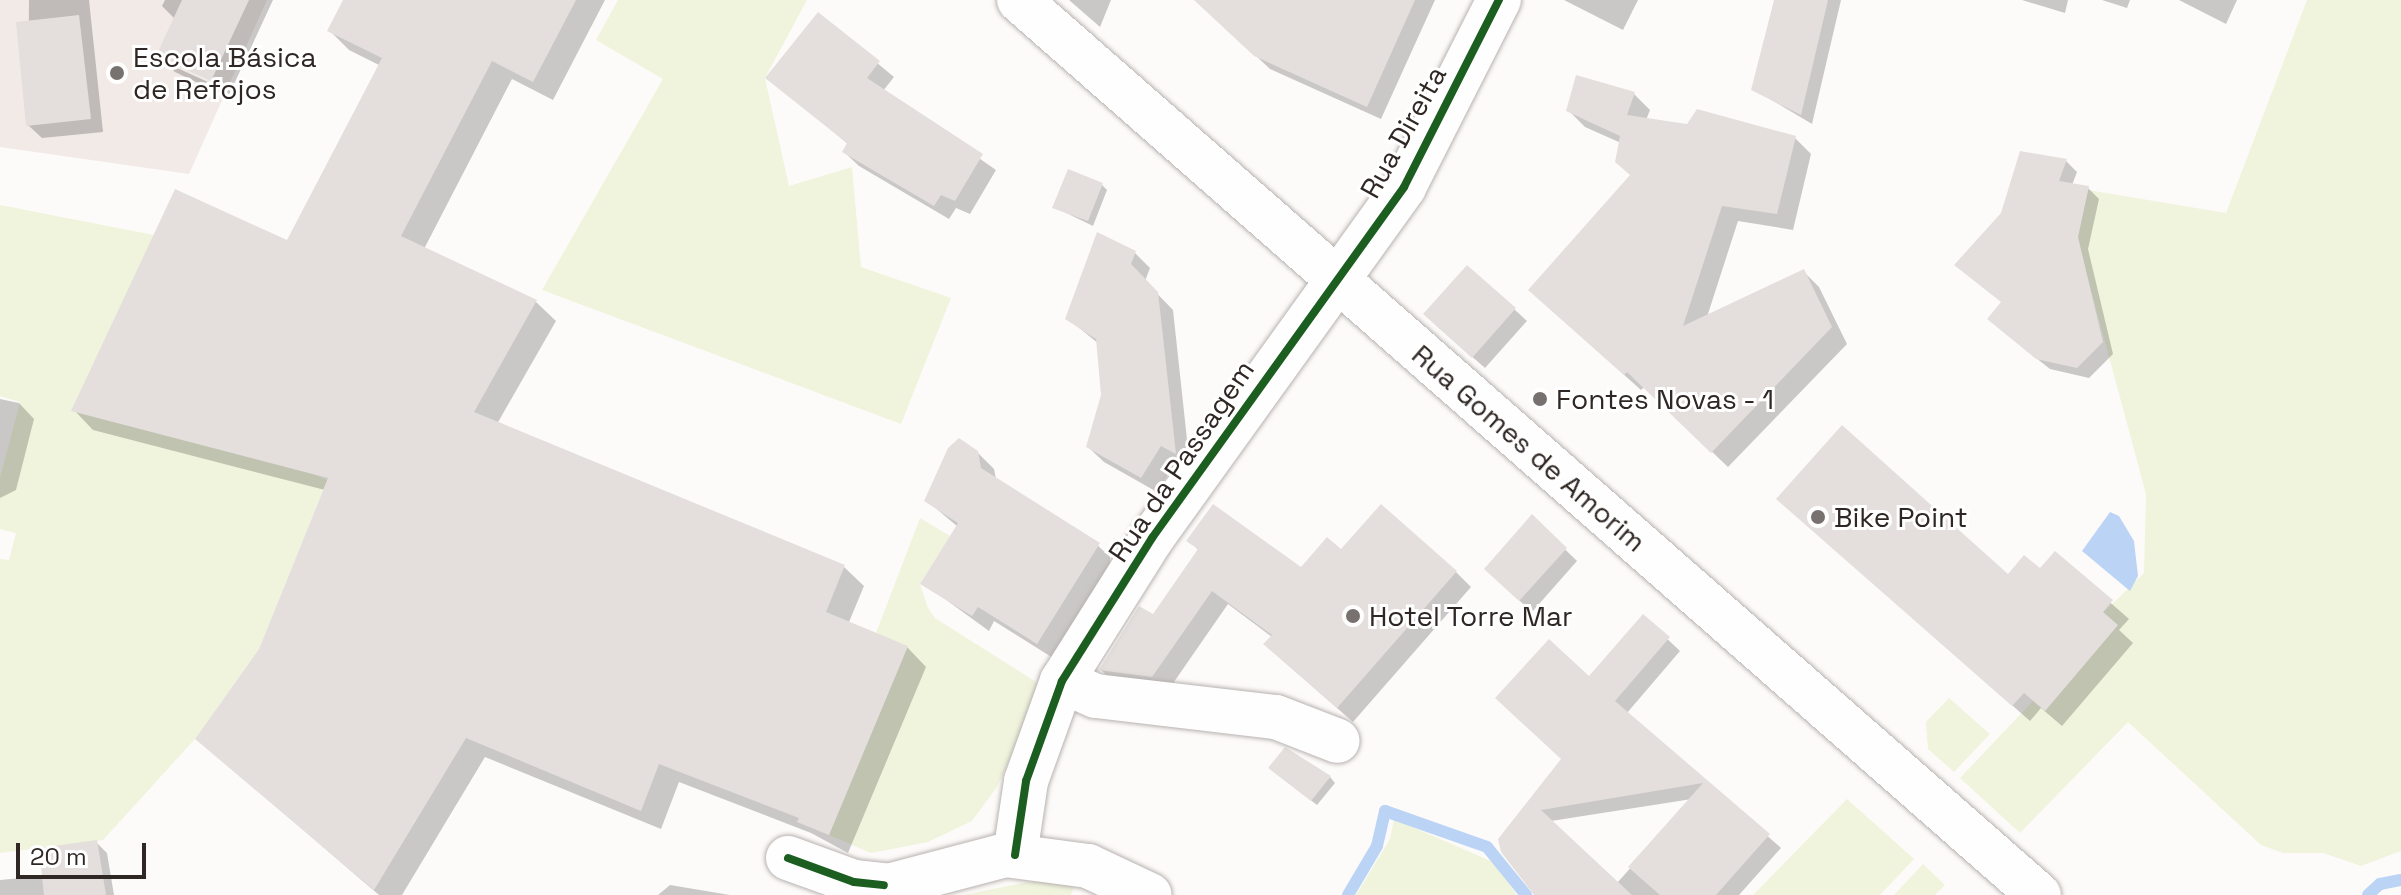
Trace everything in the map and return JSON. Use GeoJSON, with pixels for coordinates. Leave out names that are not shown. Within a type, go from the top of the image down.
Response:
{"type":"FeatureCollection","features":[{"type":"Feature","properties":{"kind":"street","name":"Rua Gomes de Amorim"},"geometry":{"type":"LineString","coordinates":[[1019,0],[2039,895]]}},
{"type":"Feature","properties":{"kind":"street","name":"Rua Direita"},"geometry":{"type":"LineString","coordinates":[[1335,278],[1404,187],[1499,0]]}},
{"type":"Feature","properties":{"kind":"street","name":"Rua da Passagem"},"geometry":{"type":"LineString","coordinates":[[1015,855],[1026,781],[1062,681],[1152,538],[1335,278]]}},
{"type":"Feature","properties":{"kind":"street"},"geometry":{"type":"LineString","coordinates":[[1062,681],[1096,696],[1276,717],[1338,741]]}},
{"type":"Feature","properties":{"kind":"street"},"geometry":{"type":"LineString","coordinates":[[788,858],[869,890],[961,863],[1015,855],[1088,866],[1150,895]]}},
{"type":"Feature","properties":{"kind":"shaded area","name":"Escola Básica de Refojos"},"geometry":{"type":"Polygon","coordinates":[[[0,0],[267,0],[189,174],[0,147],[0,0]]]}},
{"type":"Feature","properties":{"kind":"green space"},"geometry":{"type":"Polygon","coordinates":[[[618,0],[807,0],[765,78],[789,186],[852,167],[861,267],[951,298],[901,424],[542,290],[663,79],[596,40],[618,0]]]}},
{"type":"Feature","properties":{"kind":"green space"},"geometry":{"type":"Polygon","coordinates":[[[2307,0],[2401,0],[2401,851],[2361,866],[2323,853],[2283,853],[2261,845],[2128,722],[2020,833],[1960,778],[2033,701],[2045,711],[2117,626],[2103,613],[2144,573],[2146,494],[2077,238],[2088,190],[2226,213],[2307,0]]]}},
{"type":"Feature","properties":{"kind":"green space"},"geometry":{"type":"Polygon","coordinates":[[[0,205],[154,235],[308,472],[327,480],[259,649],[195,739],[103,840],[0,853],[0,559],[9,560],[16,533],[0,529],[0,478],[20,402],[0,396],[0,205]]]}},
{"type":"Feature","properties":{"kind":"green space"},"geometry":{"type":"Polygon","coordinates":[[[920,518],[950,536],[920,584],[935,618],[1044,687],[997,787],[972,821],[928,842],[871,853],[829,835],[908,646],[876,633],[920,518]]]}},
{"type":"Feature","properties":{"kind":"green space"},"geometry":{"type":"Polygon","coordinates":[[[1949,698],[1990,734],[1954,772],[1928,749],[1926,722],[1949,698]]]}},
{"type":"Feature","properties":{"kind":"green space"},"geometry":{"type":"Polygon","coordinates":[[[1847,799],[1914,859],[1880,895],[1753,895],[1847,799]]]}},
{"type":"Feature","properties":{"kind":"green space"},"geometry":{"type":"Polygon","coordinates":[[[1394,819],[1493,862],[1517,895],[1356,895],[1390,839],[1394,819]]]}},
{"type":"Feature","properties":{"kind":"green space"},"geometry":{"type":"Polygon","coordinates":[[[1923,864],[1945,885],[1935,895],[1894,895],[1923,864]]]}},
{"type":"Feature","properties":{"kind":"green space"},"geometry":{"type":"Polygon","coordinates":[[[1033,881],[1075,884],[1071,895],[963,895],[1033,881]]]}},
{"type":"Feature","properties":{"kind":"water"},"geometry":{"type":"Polygon","coordinates":[[[2110,512],[2119,516],[2134,541],[2138,576],[2130,591],[2082,551],[2110,512]]]}},
{"type":"Feature","properties":{"kind":"building"},"geometry":{"type":"Polygon","coordinates":[[[182,0],[249,0],[211,81],[156,56],[182,0]]]}},
{"type":"Feature","properties":{"kind":"building"},"geometry":{"type":"Polygon","coordinates":[[[343,0],[576,0],[533,82],[492,61],[401,236],[537,300],[474,412],[845,565],[826,612],[908,646],[829,835],[797,822],[799,818],[659,764],[641,811],[466,738],[374,890],[195,739],[259,649],[328,478],[71,411],[175,189],[287,240],[382,58],[327,31],[343,0]]]}},
{"type":"Feature","properties":{"kind":"building"},"geometry":{"type":"Polygon","coordinates":[[[1194,0],[1415,0],[1367,107],[1254,56],[1194,0]]]}},
{"type":"Feature","properties":{"kind":"building"},"geometry":{"type":"Polygon","coordinates":[[[1774,0],[1828,0],[1801,115],[1751,90],[1774,0]]]}},
{"type":"Feature","properties":{"kind":"building"},"geometry":{"type":"Polygon","coordinates":[[[818,12],[880,61],[867,78],[983,154],[955,201],[941,195],[934,206],[842,152],[847,143],[765,78],[818,12]]]}},
{"type":"Feature","properties":{"kind":"building"},"geometry":{"type":"Polygon","coordinates":[[[79,15],[91,119],[26,126],[16,22],[79,15]]]}},
{"type":"Feature","properties":{"kind":"building"},"geometry":{"type":"Polygon","coordinates":[[[1576,75],[1635,92],[1627,115],[1687,124],[1697,109],[1796,136],[1777,214],[1722,206],[1683,326],[1804,269],[1832,327],[1711,453],[1627,372],[1624,375],[1528,290],[1630,175],[1615,162],[1620,136],[1566,111],[1576,75]]]}},
{"type":"Feature","properties":{"kind":"building"},"geometry":{"type":"Polygon","coordinates":[[[2020,151],[2067,159],[2059,181],[2089,186],[2078,237],[2103,342],[2077,368],[2036,359],[1987,319],[2001,302],[1954,265],[2001,213],[2020,151]]]}},
{"type":"Feature","properties":{"kind":"building"},"geometry":{"type":"Polygon","coordinates":[[[1068,169],[1103,183],[1088,221],[1052,208],[1068,169]]]}},
{"type":"Feature","properties":{"kind":"building"},"geometry":{"type":"Polygon","coordinates":[[[1097,232],[1136,251],[1131,264],[1158,292],[1176,454],[1161,446],[1141,478],[1086,447],[1101,395],[1096,339],[1065,319],[1097,232]]]}},
{"type":"Feature","properties":{"kind":"building"},"geometry":{"type":"Polygon","coordinates":[[[1467,265],[1516,308],[1472,358],[1423,314],[1467,265]]]}},
{"type":"Feature","properties":{"kind":"building"},"geometry":{"type":"Polygon","coordinates":[[[1842,425],[2008,574],[2024,555],[2040,568],[2055,551],[2113,600],[2103,612],[2118,625],[2045,711],[2024,693],[2012,706],[1776,499],[1842,425]]]}},
{"type":"Feature","properties":{"kind":"building"},"geometry":{"type":"Polygon","coordinates":[[[959,438],[978,451],[981,468],[1100,543],[1037,644],[978,607],[972,616],[920,584],[958,523],[924,501],[948,448],[959,438]]]}},
{"type":"Feature","properties":{"kind":"building"},"geometry":{"type":"Polygon","coordinates":[[[1213,504],[1301,567],[1327,537],[1341,549],[1381,504],[1457,571],[1337,708],[1263,644],[1272,635],[1212,591],[1152,677],[1099,670],[1139,606],[1153,614],[1198,549],[1186,541],[1213,504]]]}},
{"type":"Feature","properties":{"kind":"building"},"geometry":{"type":"Polygon","coordinates":[[[1532,514],[1567,548],[1519,601],[1484,569],[1532,514]]]}},
{"type":"Feature","properties":{"kind":"building"},"geometry":{"type":"Polygon","coordinates":[[[1643,614],[1670,637],[1615,701],[1770,834],[1716,895],[1660,895],[1628,867],[1703,783],[1541,810],[1632,895],[1534,895],[1501,852],[1498,839],[1561,759],[1495,698],[1549,639],[1589,676],[1643,614]]]}},
{"type":"Feature","properties":{"kind":"building"},"geometry":{"type":"Polygon","coordinates":[[[1285,747],[1331,776],[1311,801],[1268,768],[1285,747]]]}},
{"type":"Feature","properties":{"kind":"building"},"geometry":{"type":"Polygon","coordinates":[[[97,840],[106,895],[44,895],[39,848],[97,840]]]}},
{"type":"Feature","properties":{"kind":"waterway"},"geometry":{"type":"LineString","coordinates":[[1348,895],[1377,846],[1385,811],[1487,847],[1526,895]]}},
{"type":"Feature","properties":{"kind":"waterway"},"geometry":{"type":"LineString","coordinates":[[2368,895],[2380,884],[2401,880]]}},
{"type":"Feature","properties":{"kind":"cycle path"},"geometry":{"type":"LineString","coordinates":[[1015,855],[1026,781],[1062,681],[1152,538],[1404,187],[1499,0]]}},
{"type":"Feature","properties":{"kind":"cycle path"},"geometry":{"type":"LineString","coordinates":[[788,858],[854,882],[884,885]]}},
{"type":"Feature","properties":{"kind":"place","name":"Escola Básica de Refojos"},"geometry":{"type":"Point","coordinates":[117,73]}},
{"type":"Feature","properties":{"kind":"place","name":"Fontes Novas - 1"},"geometry":{"type":"Point","coordinates":[1540,399]}},
{"type":"Feature","properties":{"kind":"place","name":"Bike Point"},"geometry":{"type":"Point","coordinates":[1818,517]}},
{"type":"Feature","properties":{"kind":"place","name":"Hotel Torre Mar"},"geometry":{"type":"Point","coordinates":[1353,616]}}]}
